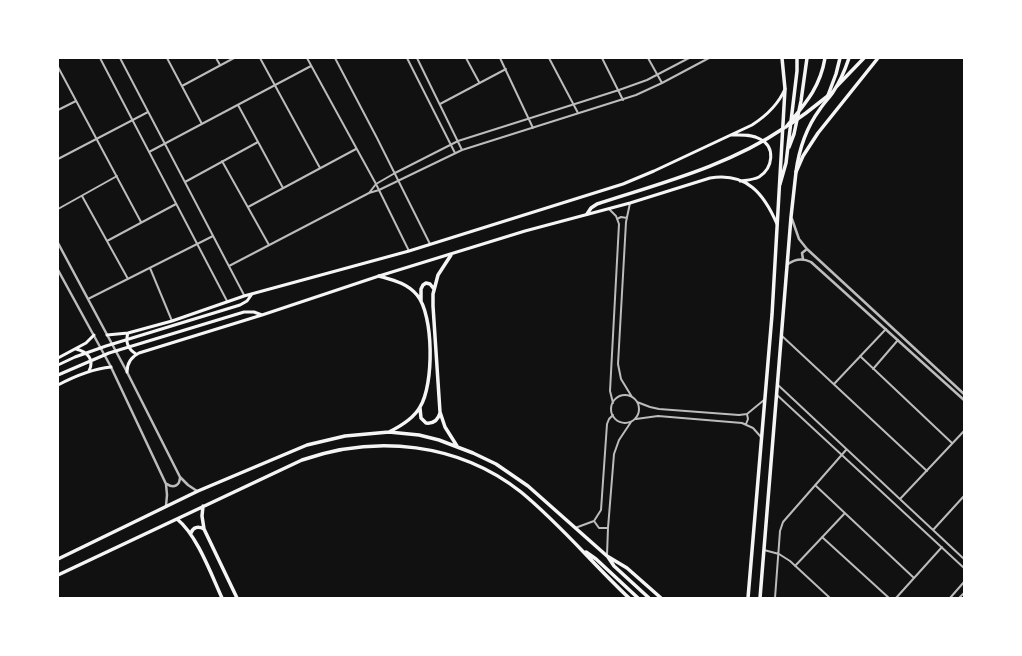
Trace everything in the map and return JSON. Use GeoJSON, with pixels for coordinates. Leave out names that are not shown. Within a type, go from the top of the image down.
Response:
{"type":"FeatureCollection","features":[{"type":"Feature","properties":{"kind":"main road"},"geometry":{"type":"LineString","coordinates":[[748,598],[772,315],[785,89],[782,58]]}},
{"type":"Feature","properties":{"kind":"main road"},"geometry":{"type":"LineString","coordinates":[[780,184],[785,169],[788,150],[797,58]]}},
{"type":"Feature","properties":{"kind":"main road"},"geometry":{"type":"LineString","coordinates":[[788,150],[794,134],[801,102],[807,58]]}},
{"type":"Feature","properties":{"kind":"main road"},"geometry":{"type":"LineString","coordinates":[[786,127],[806,104],[818,85],[825,58]]}},
{"type":"Feature","properties":{"kind":"main road"},"geometry":{"type":"LineString","coordinates":[[826,101],[840,58]]}},
{"type":"Feature","properties":{"kind":"main road"},"geometry":{"type":"LineString","coordinates":[[760,598],[796,172],[799,154],[805,134],[812,120],[833,92],[841,78],[849,58]]}},
{"type":"Feature","properties":{"kind":"main road"},"geometry":{"type":"LineString","coordinates":[[587,214],[591,208],[597,204],[703,169],[751,148],[806,113],[832,92],[864,58]]}},
{"type":"Feature","properties":{"kind":"main road"},"geometry":{"type":"LineString","coordinates":[[796,172],[803,156],[814,139],[878,58]]}},
{"type":"Feature","properties":{"kind":"main road"},"geometry":{"type":"LineString","coordinates":[[107,335],[128,333],[172,321],[244,296],[409,251],[623,184],[752,125],[763,117],[777,103],[785,89]]}},
{"type":"Feature","properties":{"kind":"main road"},"geometry":{"type":"LineString","coordinates":[[731,135],[759,138],[765,142],[771,152],[771,163],[764,173],[752,179],[740,181]]}},
{"type":"Feature","properties":{"kind":"main road"},"geometry":{"type":"LineString","coordinates":[[127,372],[127,366],[130,360],[136,354],[525,231],[630,203],[710,178],[726,177],[740,181],[754,189],[770,207],[777,224]]}},
{"type":"Feature","properties":{"kind":"main road"},"geometry":{"type":"LineString","coordinates":[[451,255],[438,275],[434,289],[433,306],[440,412],[445,427],[457,446]]}},
{"type":"Feature","properties":{"kind":"main road"},"geometry":{"type":"LineString","coordinates":[[379,276],[403,284],[413,291],[421,301]]}},
{"type":"Feature","properties":{"kind":"main road"},"geometry":{"type":"LineString","coordinates":[[389,432],[406,422],[420,408],[425,398],[430,356],[427,326],[421,301],[421,289],[422,285],[430,284],[434,289]]}},
{"type":"Feature","properties":{"kind":"main road"},"geometry":{"type":"LineString","coordinates":[[59,364],[106,346],[240,305],[247,301],[252,294]]}},
{"type":"Feature","properties":{"kind":"main road"},"geometry":{"type":"LineString","coordinates":[[58,375],[109,353],[244,312],[254,312],[262,315]]}},
{"type":"Feature","properties":{"kind":"main road"},"geometry":{"type":"LineString","coordinates":[[128,333],[128,346],[131,351],[136,354]]}},
{"type":"Feature","properties":{"kind":"main road"},"geometry":{"type":"LineString","coordinates":[[58,358],[86,343],[94,334]]}},
{"type":"Feature","properties":{"kind":"main road"},"geometry":{"type":"LineString","coordinates":[[76,349],[83,351],[88,356],[91,365],[89,371]]}},
{"type":"Feature","properties":{"kind":"main road"},"geometry":{"type":"LineString","coordinates":[[58,385],[89,371],[111,367]]}},
{"type":"Feature","properties":{"kind":"main road"},"geometry":{"type":"LineString","coordinates":[[420,408],[421,418],[426,423],[437,420],[440,412]]}},
{"type":"Feature","properties":{"kind":"main road"},"geometry":{"type":"LineString","coordinates":[[58,559],[198,491],[295,450],[319,441],[344,436],[389,432],[418,435],[457,446],[485,458],[518,478],[607,556],[627,568],[661,598]]}},
{"type":"Feature","properties":{"kind":"main road"},"geometry":{"type":"LineString","coordinates":[[58,575],[203,506],[316,455],[360,446],[404,446],[426,449],[448,455],[475,465],[498,477],[529,499],[583,550],[602,572],[629,598]]}},
{"type":"Feature","properties":{"kind":"main road"},"geometry":{"type":"LineString","coordinates":[[203,506],[202,516],[204,529],[237,598]]}},
{"type":"Feature","properties":{"kind":"main road"},"geometry":{"type":"LineString","coordinates":[[177,519],[191,533],[222,598]]}},
{"type":"Feature","properties":{"kind":"main road"},"geometry":{"type":"LineString","coordinates":[[191,533],[196,527],[204,529]]}},
{"type":"Feature","properties":{"kind":"main road"},"geometry":{"type":"LineString","coordinates":[[583,550],[596,559],[638,598]]}},
{"type":"Feature","properties":{"kind":"main road"},"geometry":{"type":"LineString","coordinates":[[607,556],[614,566],[649,598]]}},
{"type":"Feature","properties":{"kind":"street"},"geometry":{"type":"LineString","coordinates":[[100,58],[227,302]]}},
{"type":"Feature","properties":{"kind":"street"},"geometry":{"type":"LineString","coordinates":[[120,58],[244,296]]}},
{"type":"Feature","properties":{"kind":"street"},"geometry":{"type":"LineString","coordinates":[[167,58],[202,124]]}},
{"type":"Feature","properties":{"kind":"street"},"geometry":{"type":"LineString","coordinates":[[216,58],[220,66]]}},
{"type":"Feature","properties":{"kind":"street"},"geometry":{"type":"LineString","coordinates":[[182,86],[234,58]]}},
{"type":"Feature","properties":{"kind":"street"},"geometry":{"type":"LineString","coordinates":[[260,58],[320,168]]}},
{"type":"Feature","properties":{"kind":"street"},"geometry":{"type":"LineString","coordinates":[[307,58],[376,184],[409,251]]}},
{"type":"Feature","properties":{"kind":"street"},"geometry":{"type":"LineString","coordinates":[[335,58],[399,180],[430,244]]}},
{"type":"Feature","properties":{"kind":"street"},"geometry":{"type":"LineString","coordinates":[[407,58],[452,144],[455,153]]}},
{"type":"Feature","properties":{"kind":"street"},"geometry":{"type":"LineString","coordinates":[[417,58],[462,150]]}},
{"type":"Feature","properties":{"kind":"street"},"geometry":{"type":"LineString","coordinates":[[466,58],[479,82]]}},
{"type":"Feature","properties":{"kind":"street"},"geometry":{"type":"LineString","coordinates":[[500,58],[533,128]]}},
{"type":"Feature","properties":{"kind":"street"},"geometry":{"type":"LineString","coordinates":[[550,58],[578,113]]}},
{"type":"Feature","properties":{"kind":"street"},"geometry":{"type":"LineString","coordinates":[[602,58],[623,100]]}},
{"type":"Feature","properties":{"kind":"street"},"geometry":{"type":"LineString","coordinates":[[648,58],[662,83]]}},
{"type":"Feature","properties":{"kind":"street"},"geometry":{"type":"LineString","coordinates":[[369,192],[376,184],[395,173],[458,141],[619,90],[643,81],[689,58]]}},
{"type":"Feature","properties":{"kind":"street"},"geometry":{"type":"LineString","coordinates":[[229,266],[369,192],[379,190],[455,153],[623,100],[662,83],[709,58]]}},
{"type":"Feature","properties":{"kind":"street"},"geometry":{"type":"LineString","coordinates":[[149,152],[311,66]]}},
{"type":"Feature","properties":{"kind":"street"},"geometry":{"type":"LineString","coordinates":[[58,67],[141,222]]}},
{"type":"Feature","properties":{"kind":"street"},"geometry":{"type":"LineString","coordinates":[[440,104],[506,69]]}},
{"type":"Feature","properties":{"kind":"street"},"geometry":{"type":"LineString","coordinates":[[58,110],[76,101]]}},
{"type":"Feature","properties":{"kind":"street"},"geometry":{"type":"LineString","coordinates":[[238,105],[283,188]]}},
{"type":"Feature","properties":{"kind":"street"},"geometry":{"type":"LineString","coordinates":[[58,160],[148,112]]}},
{"type":"Feature","properties":{"kind":"street"},"geometry":{"type":"LineString","coordinates":[[185,182],[258,142]]}},
{"type":"Feature","properties":{"kind":"street"},"geometry":{"type":"LineString","coordinates":[[248,207],[356,148]]}},
{"type":"Feature","properties":{"kind":"street"},"geometry":{"type":"LineString","coordinates":[[222,161],[269,245]]}},
{"type":"Feature","properties":{"kind":"street"},"geometry":{"type":"LineString","coordinates":[[58,208],[117,176]]}},
{"type":"Feature","properties":{"kind":"street"},"geometry":{"type":"LineString","coordinates":[[82,196],[128,279]]}},
{"type":"Feature","properties":{"kind":"street"},"geometry":{"type":"LineString","coordinates":[[630,203],[626,218],[618,364],[621,379],[632,397],[646,406],[659,409],[736,415],[747,414],[764,399]]}},
{"type":"Feature","properties":{"kind":"street"},"geometry":{"type":"LineString","coordinates":[[107,240],[176,204]]}},
{"type":"Feature","properties":{"kind":"street"},"geometry":{"type":"LineString","coordinates":[[608,209],[617,219],[618,227],[610,390],[613,403],[613,415],[616,420],[622,423],[631,422],[636,419],[658,416],[746,424],[753,428],[761,437]]}},
{"type":"Feature","properties":{"kind":"street"},"geometry":{"type":"LineString","coordinates":[[617,219],[623,216],[626,218]]}},
{"type":"Feature","properties":{"kind":"street"},"geometry":{"type":"LineString","coordinates":[[791,217],[799,239],[807,249],[964,394]]}},
{"type":"Feature","properties":{"kind":"street"},"geometry":{"type":"LineString","coordinates":[[88,299],[213,236]]}},
{"type":"Feature","properties":{"kind":"street"},"geometry":{"type":"LineString","coordinates":[[58,243],[127,372],[180,476],[188,485],[198,491]]}},
{"type":"Feature","properties":{"kind":"street"},"geometry":{"type":"LineString","coordinates":[[803,259],[802,253],[807,249]]}},
{"type":"Feature","properties":{"kind":"street"},"geometry":{"type":"LineString","coordinates":[[788,264],[795,260],[803,259],[811,262],[964,400]]}},
{"type":"Feature","properties":{"kind":"street"},"geometry":{"type":"LineString","coordinates":[[150,268],[172,321]]}},
{"type":"Feature","properties":{"kind":"street"},"geometry":{"type":"LineString","coordinates":[[58,270],[111,367],[166,484],[168,495],[166,506]]}},
{"type":"Feature","properties":{"kind":"street"},"geometry":{"type":"LineString","coordinates":[[834,384],[886,329]]}},
{"type":"Feature","properties":{"kind":"street"},"geometry":{"type":"LineString","coordinates":[[782,336],[927,471]]}},
{"type":"Feature","properties":{"kind":"street"},"geometry":{"type":"LineString","coordinates":[[873,369],[898,340]]}},
{"type":"Feature","properties":{"kind":"street"},"geometry":{"type":"LineString","coordinates":[[860,356],[952,443]]}},
{"type":"Feature","properties":{"kind":"street"},"geometry":{"type":"LineString","coordinates":[[778,385],[964,559]]}},
{"type":"Feature","properties":{"kind":"street"},"geometry":{"type":"LineString","coordinates":[[613,403],[620,396],[626,395],[632,397]]}},
{"type":"Feature","properties":{"kind":"street"},"geometry":{"type":"LineString","coordinates":[[777,395],[964,568]]}},
{"type":"Feature","properties":{"kind":"street"},"geometry":{"type":"LineString","coordinates":[[636,419],[639,411],[638,402]]}},
{"type":"Feature","properties":{"kind":"street"},"geometry":{"type":"LineString","coordinates":[[746,424],[748,419],[747,414]]}},
{"type":"Feature","properties":{"kind":"street"},"geometry":{"type":"LineString","coordinates":[[575,528],[594,521],[602,508],[607,424],[613,415]]}},
{"type":"Feature","properties":{"kind":"street"},"geometry":{"type":"LineString","coordinates":[[607,556],[614,454],[619,440],[631,422]]}},
{"type":"Feature","properties":{"kind":"street"},"geometry":{"type":"LineString","coordinates":[[900,500],[964,431]]}},
{"type":"Feature","properties":{"kind":"street"},"geometry":{"type":"LineString","coordinates":[[775,598],[780,531],[783,522],[846,449]]}},
{"type":"Feature","properties":{"kind":"street"},"geometry":{"type":"LineString","coordinates":[[166,484],[172,486],[176,485],[180,481],[180,476]]}},
{"type":"Feature","properties":{"kind":"street"},"geometry":{"type":"LineString","coordinates":[[815,485],[914,578]]}},
{"type":"Feature","properties":{"kind":"street"},"geometry":{"type":"LineString","coordinates":[[933,530],[964,496]]}},
{"type":"Feature","properties":{"kind":"street"},"geometry":{"type":"LineString","coordinates":[[796,566],[845,513]]}},
{"type":"Feature","properties":{"kind":"street"},"geometry":{"type":"LineString","coordinates":[[594,521],[599,528],[608,528]]}},
{"type":"Feature","properties":{"kind":"street"},"geometry":{"type":"LineString","coordinates":[[822,537],[889,598]]}},
{"type":"Feature","properties":{"kind":"street"},"geometry":{"type":"LineString","coordinates":[[896,598],[942,547]]}},
{"type":"Feature","properties":{"kind":"street"},"geometry":{"type":"LineString","coordinates":[[764,550],[779,554],[796,566],[830,598]]}},
{"type":"Feature","properties":{"kind":"street"},"geometry":{"type":"LineString","coordinates":[[950,598],[964,582]]}},
{"type":"Feature","properties":{"kind":"street"},"geometry":{"type":"LineString","coordinates":[[960,598],[964,593]]}}]}
